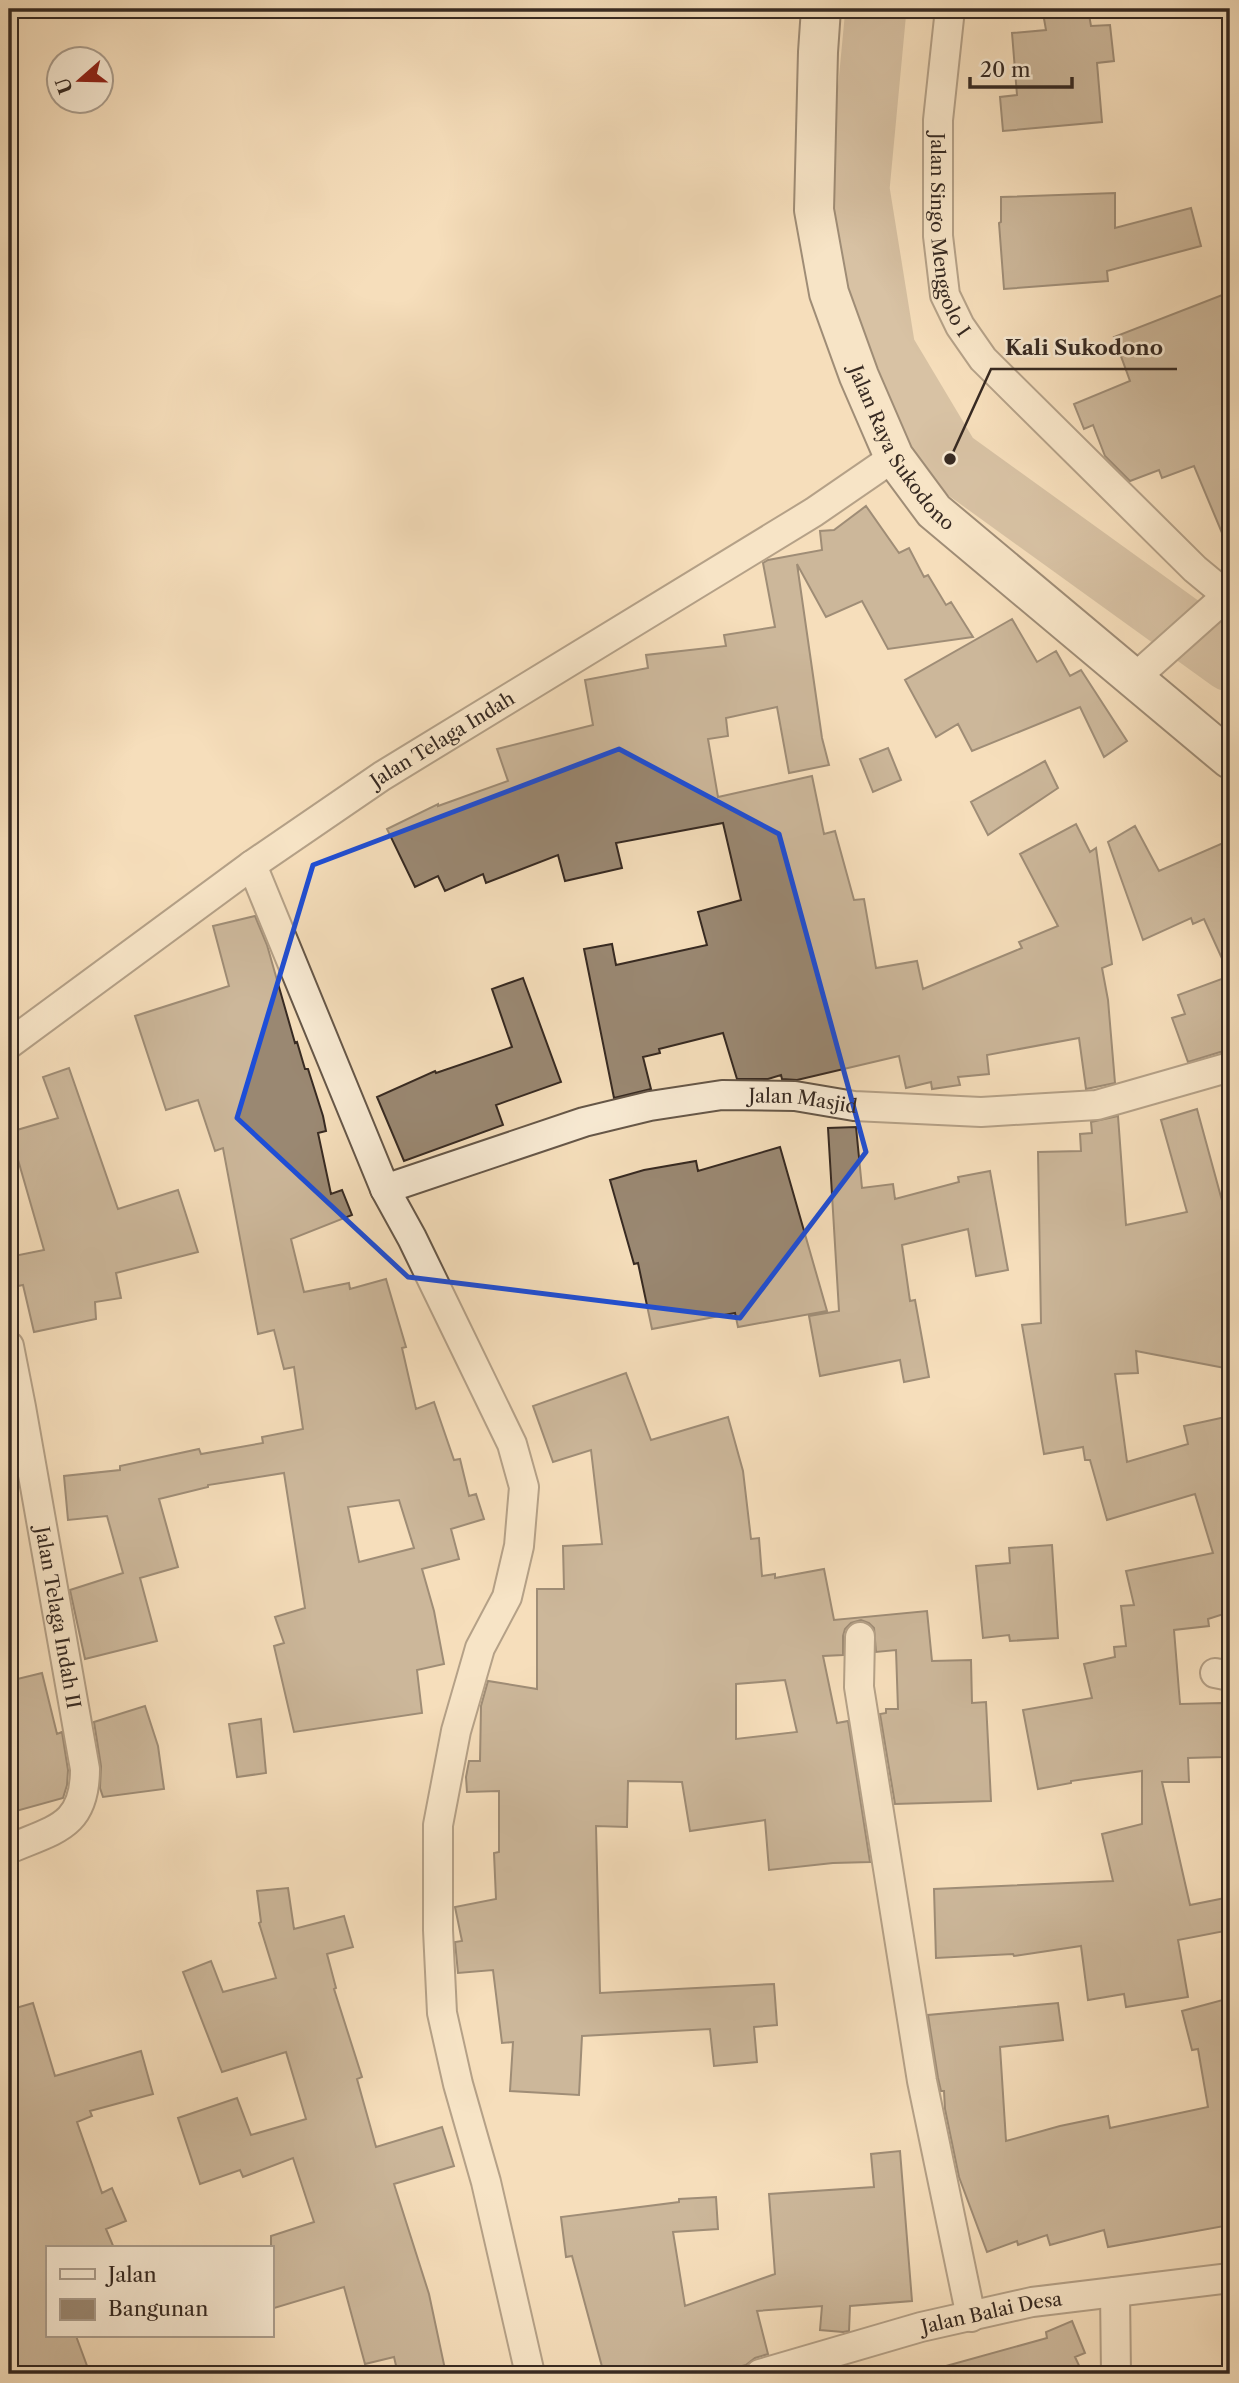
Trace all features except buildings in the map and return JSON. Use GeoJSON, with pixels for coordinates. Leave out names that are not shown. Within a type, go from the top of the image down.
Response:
{"type":"FeatureCollection","features":[{"type":"Feature","properties":{"kind":"main road","name":"Jalan Raya Sukodono"},"geometry":{"type":"LineString","coordinates":[[821,9],[814,211],[829,293],[859,376],[894,457],[934,511],[1142,674],[1230,759]]}},
{"type":"Feature","properties":{"kind":"street","name":"Jalan Singo Menggolo I"},"geometry":{"type":"LineString","coordinates":[[950,9],[938,120],[938,236],[945,295],[960,326],[983,359],[1225,598]]}},
{"type":"Feature","properties":{"kind":"street","name":"Jalan Telaga Indah"},"geometry":{"type":"LineString","coordinates":[[9,1044],[252,865],[382,776],[814,512],[894,457]]}},
{"type":"Feature","properties":{"kind":"street"},"geometry":{"type":"LineString","coordinates":[[1142,674],[1225,598]]}},
{"type":"Feature","properties":{"kind":"street"},"geometry":{"type":"LineString","coordinates":[[252,865],[386,1189],[512,1444],[524,1487],[519,1546],[507,1597],[480,1647],[456,1731],[438,1825],[438,1930],[442,2013],[458,2084],[486,2182],[530,2374]]}},
{"type":"Feature","properties":{"kind":"street","name":"Jalan Masjid"},"geometry":{"type":"LineString","coordinates":[[386,1189],[584,1122],[650,1106],[722,1095],[795,1096],[853,1106],[981,1112],[1097,1104],[1230,1067]]}},
{"type":"Feature","properties":{"kind":"street","name":"Jalan Telaga Indah II"},"geometry":{"type":"LineString","coordinates":[[9,1346],[85,1769],[82,1802],[64,1825],[9,1849]]}},
{"type":"Feature","properties":{"kind":"street"},"geometry":{"type":"LineString","coordinates":[[860,1637],[859,1687],[922,2081],[971,2317]]}},
{"type":"Feature","properties":{"kind":"street","name":"Jalan Balai Desa"},"geometry":{"type":"LineString","coordinates":[[760,2374],[921,2327],[1032,2302],[1230,2278]]}},
{"type":"Feature","properties":{"kind":"street"},"geometry":{"type":"LineString","coordinates":[[1115,2292],[1116,2374]]}},
{"type":"Feature","properties":{"kind":"highlighted area"},"geometry":{"type":"Polygon","coordinates":[[[619,749],[779,834],[866,1152],[740,1318],[408,1277],[237,1118],[313,865],[619,749]]]}},
{"type":"Feature","properties":{"kind":"waterway"},"geometry":{"type":"LineString","coordinates":[[876,9],[859,189],[885,350],[950,459],[1230,661]]}},
{"type":"Feature","properties":{"kind":"place","name":"Kali Sukodono"},"geometry":{"type":"Point","coordinates":[950,459]}}]}
